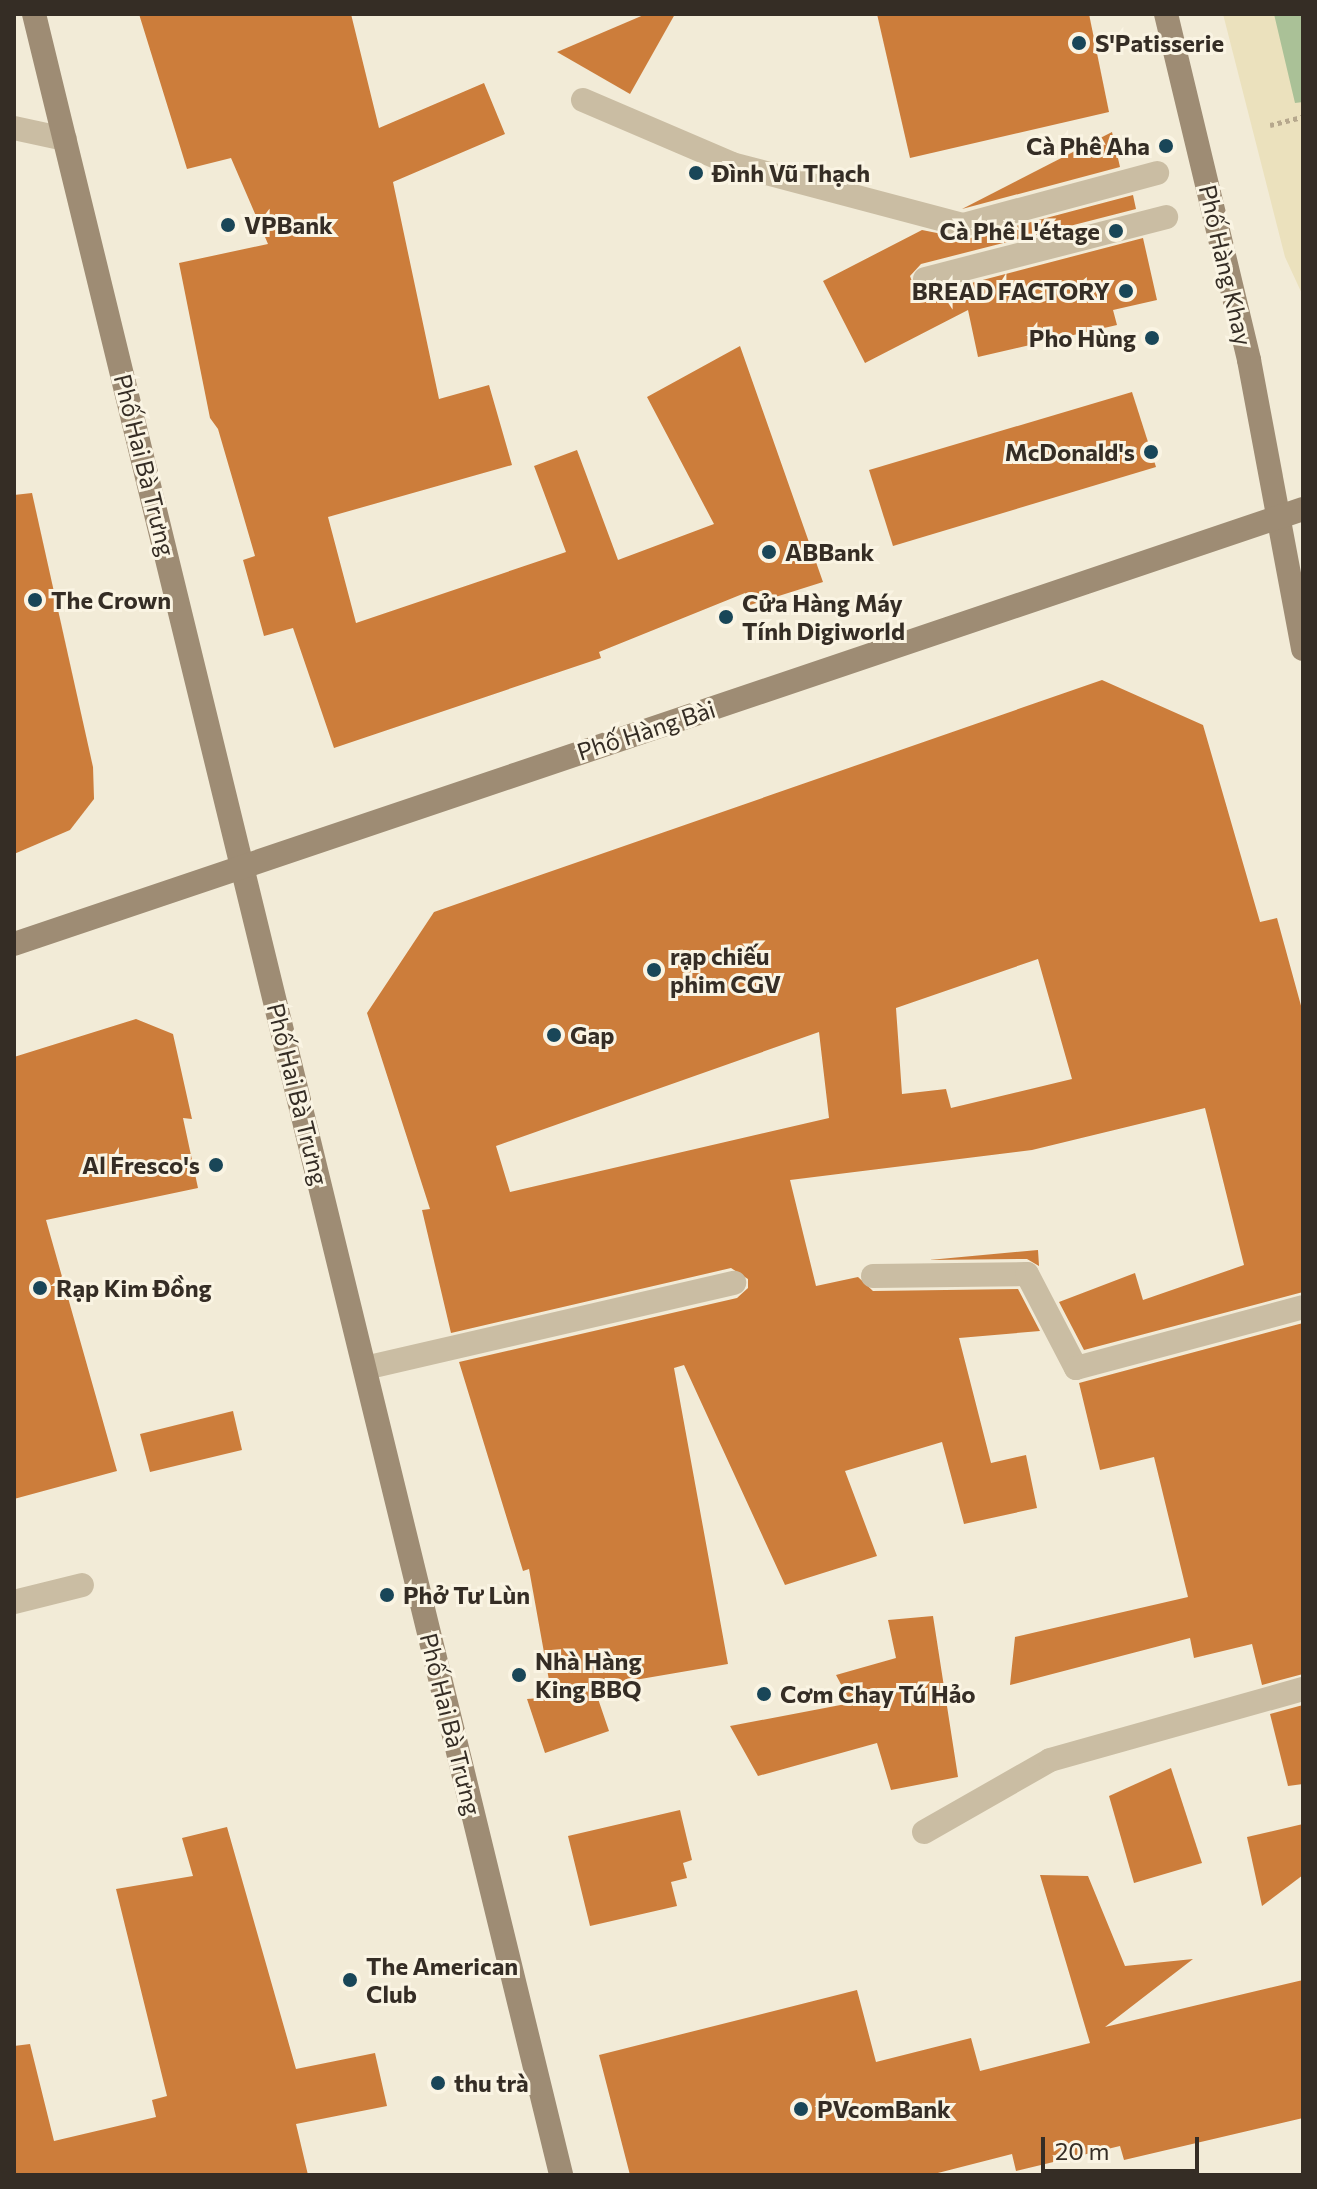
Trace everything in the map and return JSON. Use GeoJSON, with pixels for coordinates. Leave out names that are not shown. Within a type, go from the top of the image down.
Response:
{"type":"FeatureCollection","features":[{"type":"Feature","properties":{"kind":"main road","name":"Phố Hai Bà Trưng"},"geometry":{"type":"LineString","coordinates":[[34,14],[244,864],[561,2175]]}},
{"type":"Feature","properties":{"kind":"main road","name":"Phố Hàng Khay"},"geometry":{"type":"LineString","coordinates":[[1166,14],[1249,360],[1303,649]]}},
{"type":"Feature","properties":{"kind":"main road","name":"Phố Hàng Bài"},"geometry":{"type":"LineString","coordinates":[[14,944],[1303,509]]}},
{"type":"Feature","properties":{"kind":"lane"},"geometry":{"type":"LineString","coordinates":[[583,100],[732,164],[963,225],[1157,173]]}},
{"type":"Feature","properties":{"kind":"lane"},"geometry":{"type":"LineString","coordinates":[[14,128],[65,139]]}},
{"type":"Feature","properties":{"kind":"lane"},"geometry":{"type":"LineString","coordinates":[[925,279],[1166,217]]}},
{"type":"Feature","properties":{"kind":"lane"},"geometry":{"type":"LineString","coordinates":[[873,1276],[1027,1274],[1076,1368],[1303,1307]]}},
{"type":"Feature","properties":{"kind":"lane"},"geometry":{"type":"LineString","coordinates":[[365,1368],[734,1283]]}},
{"type":"Feature","properties":{"kind":"lane"},"geometry":{"type":"LineString","coordinates":[[14,1602],[82,1585]]}},
{"type":"Feature","properties":{"kind":"lane"},"geometry":{"type":"LineString","coordinates":[[924,1832],[1050,1760],[1303,1689]]}},
{"type":"Feature","properties":{"kind":"path"},"geometry":{"type":"LineString","coordinates":[[1270,125],[1303,117]]}},
{"type":"Feature","properties":{"kind":"green space"},"geometry":{"type":"Polygon","coordinates":[[[1254,14],[1303,14],[1303,225],[1254,14]]]}},
{"type":"Feature","properties":{"kind":"shaded area"},"geometry":{"type":"Polygon","coordinates":[[[1223,14],[1274,14],[1295,103],[1303,102],[1303,296],[1285,257],[1223,14]]]}},
{"type":"Feature","properties":{"kind":"building"},"geometry":{"type":"Polygon","coordinates":[[[139,14],[351,14],[379,128],[484,83],[505,134],[393,182],[439,399],[489,385],[512,465],[328,517],[356,623],[566,552],[534,466],[577,450],[618,560],[714,524],[647,397],[740,346],[823,582],[750,605],[745,593],[599,652],[601,658],[334,748],[293,628],[264,636],[243,560],[255,556],[218,429],[210,418],[179,263],[268,244],[231,158],[187,169],[139,14]]]}},
{"type":"Feature","properties":{"kind":"building"},"geometry":{"type":"Polygon","coordinates":[[[646,14],[675,14],[630,94],[557,52],[646,14]]]}},
{"type":"Feature","properties":{"kind":"building"},"geometry":{"type":"Polygon","coordinates":[[[877,14],[1089,14],[1109,112],[910,158],[877,14]]]}},
{"type":"Feature","properties":{"kind":"building"},"geometry":{"type":"Polygon","coordinates":[[[1112,132],[1120,167],[962,209],[1112,132]]]}},
{"type":"Feature","properties":{"kind":"building"},"geometry":{"type":"Polygon","coordinates":[[[1133,195],[1136,209],[921,264],[910,276],[915,290],[929,294],[1143,238],[1157,300],[1113,310],[1117,325],[978,357],[968,310],[865,363],[823,281],[922,230],[967,239],[1133,195]]]}},
{"type":"Feature","properties":{"kind":"building"},"geometry":{"type":"Polygon","coordinates":[[[1132,392],[1156,467],[893,546],[869,470],[1132,392]]]}},
{"type":"Feature","properties":{"kind":"building","name":"The Crown"},"geometry":{"type":"Polygon","coordinates":[[[32,493],[93,767],[94,799],[70,830],[14,854],[14,495],[32,493]]]}},
{"type":"Feature","properties":{"kind":"building"},"geometry":{"type":"Polygon","coordinates":[[[1102,680],[1203,725],[1260,922],[1277,918],[1303,1013],[1303,1292],[1084,1350],[1059,1302],[1135,1273],[1143,1300],[1244,1265],[1205,1108],[1032,1150],[790,1180],[816,1286],[858,1277],[873,1291],[1018,1289],[1040,1331],[959,1338],[991,1463],[1026,1455],[1037,1508],[964,1524],[942,1442],[845,1471],[877,1556],[785,1585],[684,1365],[674,1368],[728,1664],[594,1687],[609,1731],[545,1753],[527,1699],[552,1697],[529,1569],[523,1571],[459,1362],[737,1298],[748,1288],[748,1279],[731,1268],[451,1333],[422,1210],[430,1209],[367,1013],[434,912],[1102,680]],[[1038,959],[896,1008],[902,1094],[946,1089],[951,1108],[1072,1079],[1038,959]],[[819,1032],[496,1146],[510,1192],[829,1118],[819,1032]]]}},
{"type":"Feature","properties":{"kind":"building"},"geometry":{"type":"Polygon","coordinates":[[[136,1019],[173,1034],[192,1119],[183,1118],[198,1188],[46,1220],[117,1471],[14,1499],[14,1057],[136,1019]]]}},
{"type":"Feature","properties":{"kind":"building"},"geometry":{"type":"Polygon","coordinates":[[[1038,1250],[1039,1266],[1027,1259],[929,1260],[1038,1250]]]}},
{"type":"Feature","properties":{"kind":"building"},"geometry":{"type":"Polygon","coordinates":[[[1303,1323],[1303,1674],[1262,1685],[1252,1644],[1194,1658],[1190,1638],[1010,1685],[1015,1637],[1188,1597],[1154,1457],[1100,1470],[1079,1383],[1303,1323]]]}},
{"type":"Feature","properties":{"kind":"building"},"geometry":{"type":"Polygon","coordinates":[[[233,1411],[242,1450],[150,1472],[140,1434],[233,1411]]]}},
{"type":"Feature","properties":{"kind":"building"},"geometry":{"type":"Polygon","coordinates":[[[933,1616],[958,1777],[891,1790],[877,1743],[758,1776],[730,1726],[851,1703],[836,1675],[896,1658],[888,1620],[933,1616]]]}},
{"type":"Feature","properties":{"kind":"building"},"geometry":{"type":"Polygon","coordinates":[[[1303,1705],[1303,1784],[1288,1786],[1270,1714],[1303,1705]]]}},
{"type":"Feature","properties":{"kind":"building"},"geometry":{"type":"Polygon","coordinates":[[[1171,1768],[1202,1863],[1134,1883],[1109,1796],[1171,1768]]]}},
{"type":"Feature","properties":{"kind":"building"},"geometry":{"type":"Polygon","coordinates":[[[680,1810],[692,1860],[683,1863],[687,1878],[671,1882],[677,1906],[590,1926],[568,1836],[680,1810]]]}},
{"type":"Feature","properties":{"kind":"building"},"geometry":{"type":"Polygon","coordinates":[[[1303,1824],[1303,1875],[1262,1906],[1247,1837],[1303,1824]]]}},
{"type":"Feature","properties":{"kind":"building"},"geometry":{"type":"Polygon","coordinates":[[[227,1827],[296,2069],[375,2053],[387,2106],[296,2124],[308,2175],[14,2175],[14,2046],[30,2044],[54,2141],[156,2117],[152,2100],[167,2096],[116,1889],[193,1876],[182,1838],[227,1827]]]}},
{"type":"Feature","properties":{"kind":"building"},"geometry":{"type":"Polygon","coordinates":[[[1040,1875],[1088,1876],[1125,1966],[1193,1959],[1105,2027],[1303,1980],[1303,2118],[1124,2160],[1120,2146],[1016,2171],[1012,2154],[930,2175],[630,2175],[599,2055],[857,1990],[876,2062],[971,2038],[980,2071],[1090,2043],[1040,1875]]]}},
{"type":"Feature","properties":{"kind":"place","name":"S'Patisserie"},"geometry":{"type":"Point","coordinates":[1079,43]}},
{"type":"Feature","properties":{"kind":"place","name":"Cà Phê Aha"},"geometry":{"type":"Point","coordinates":[1166,146]}},
{"type":"Feature","properties":{"kind":"place","name":"Đình Vũ Thạch"},"geometry":{"type":"Point","coordinates":[696,173]}},
{"type":"Feature","properties":{"kind":"place","name":"VPBank"},"geometry":{"type":"Point","coordinates":[228,225]}},
{"type":"Feature","properties":{"kind":"place","name":"Cà Phê L'étage"},"geometry":{"type":"Point","coordinates":[1116,231]}},
{"type":"Feature","properties":{"kind":"place","name":"BREAD FACTORY"},"geometry":{"type":"Point","coordinates":[1126,291]}},
{"type":"Feature","properties":{"kind":"place","name":"Pho Hùng"},"geometry":{"type":"Point","coordinates":[1152,338]}},
{"type":"Feature","properties":{"kind":"place","name":"McDonald's"},"geometry":{"type":"Point","coordinates":[1151,452]}},
{"type":"Feature","properties":{"kind":"place","name":"ABBank"},"geometry":{"type":"Point","coordinates":[769,552]}},
{"type":"Feature","properties":{"kind":"place","name":"The Crown"},"geometry":{"type":"Point","coordinates":[35,600]}},
{"type":"Feature","properties":{"kind":"place","name":"Cửa Hàng Máy Tính Digiworld"},"geometry":{"type":"Point","coordinates":[726,617]}},
{"type":"Feature","properties":{"kind":"place","name":"rạp chiếu phim CGV"},"geometry":{"type":"Point","coordinates":[654,970]}},
{"type":"Feature","properties":{"kind":"place","name":"Gap"},"geometry":{"type":"Point","coordinates":[554,1035]}},
{"type":"Feature","properties":{"kind":"place","name":"Al Fresco's"},"geometry":{"type":"Point","coordinates":[216,1165]}},
{"type":"Feature","properties":{"kind":"place","name":"Rạp Kim Đồng"},"geometry":{"type":"Point","coordinates":[40,1288]}},
{"type":"Feature","properties":{"kind":"place","name":"Phở Tư Lùn"},"geometry":{"type":"Point","coordinates":[387,1595]}},
{"type":"Feature","properties":{"kind":"place","name":"Nhà Hàng King BBQ"},"geometry":{"type":"Point","coordinates":[519,1675]}},
{"type":"Feature","properties":{"kind":"place","name":"Cơm Chay Tú Hảo"},"geometry":{"type":"Point","coordinates":[764,1694]}},
{"type":"Feature","properties":{"kind":"place","name":"The American Club"},"geometry":{"type":"Point","coordinates":[350,1980]}},
{"type":"Feature","properties":{"kind":"place","name":"thu trà"},"geometry":{"type":"Point","coordinates":[438,2083]}},
{"type":"Feature","properties":{"kind":"place","name":"PVcomBank"},"geometry":{"type":"Point","coordinates":[801,2109]}}]}
